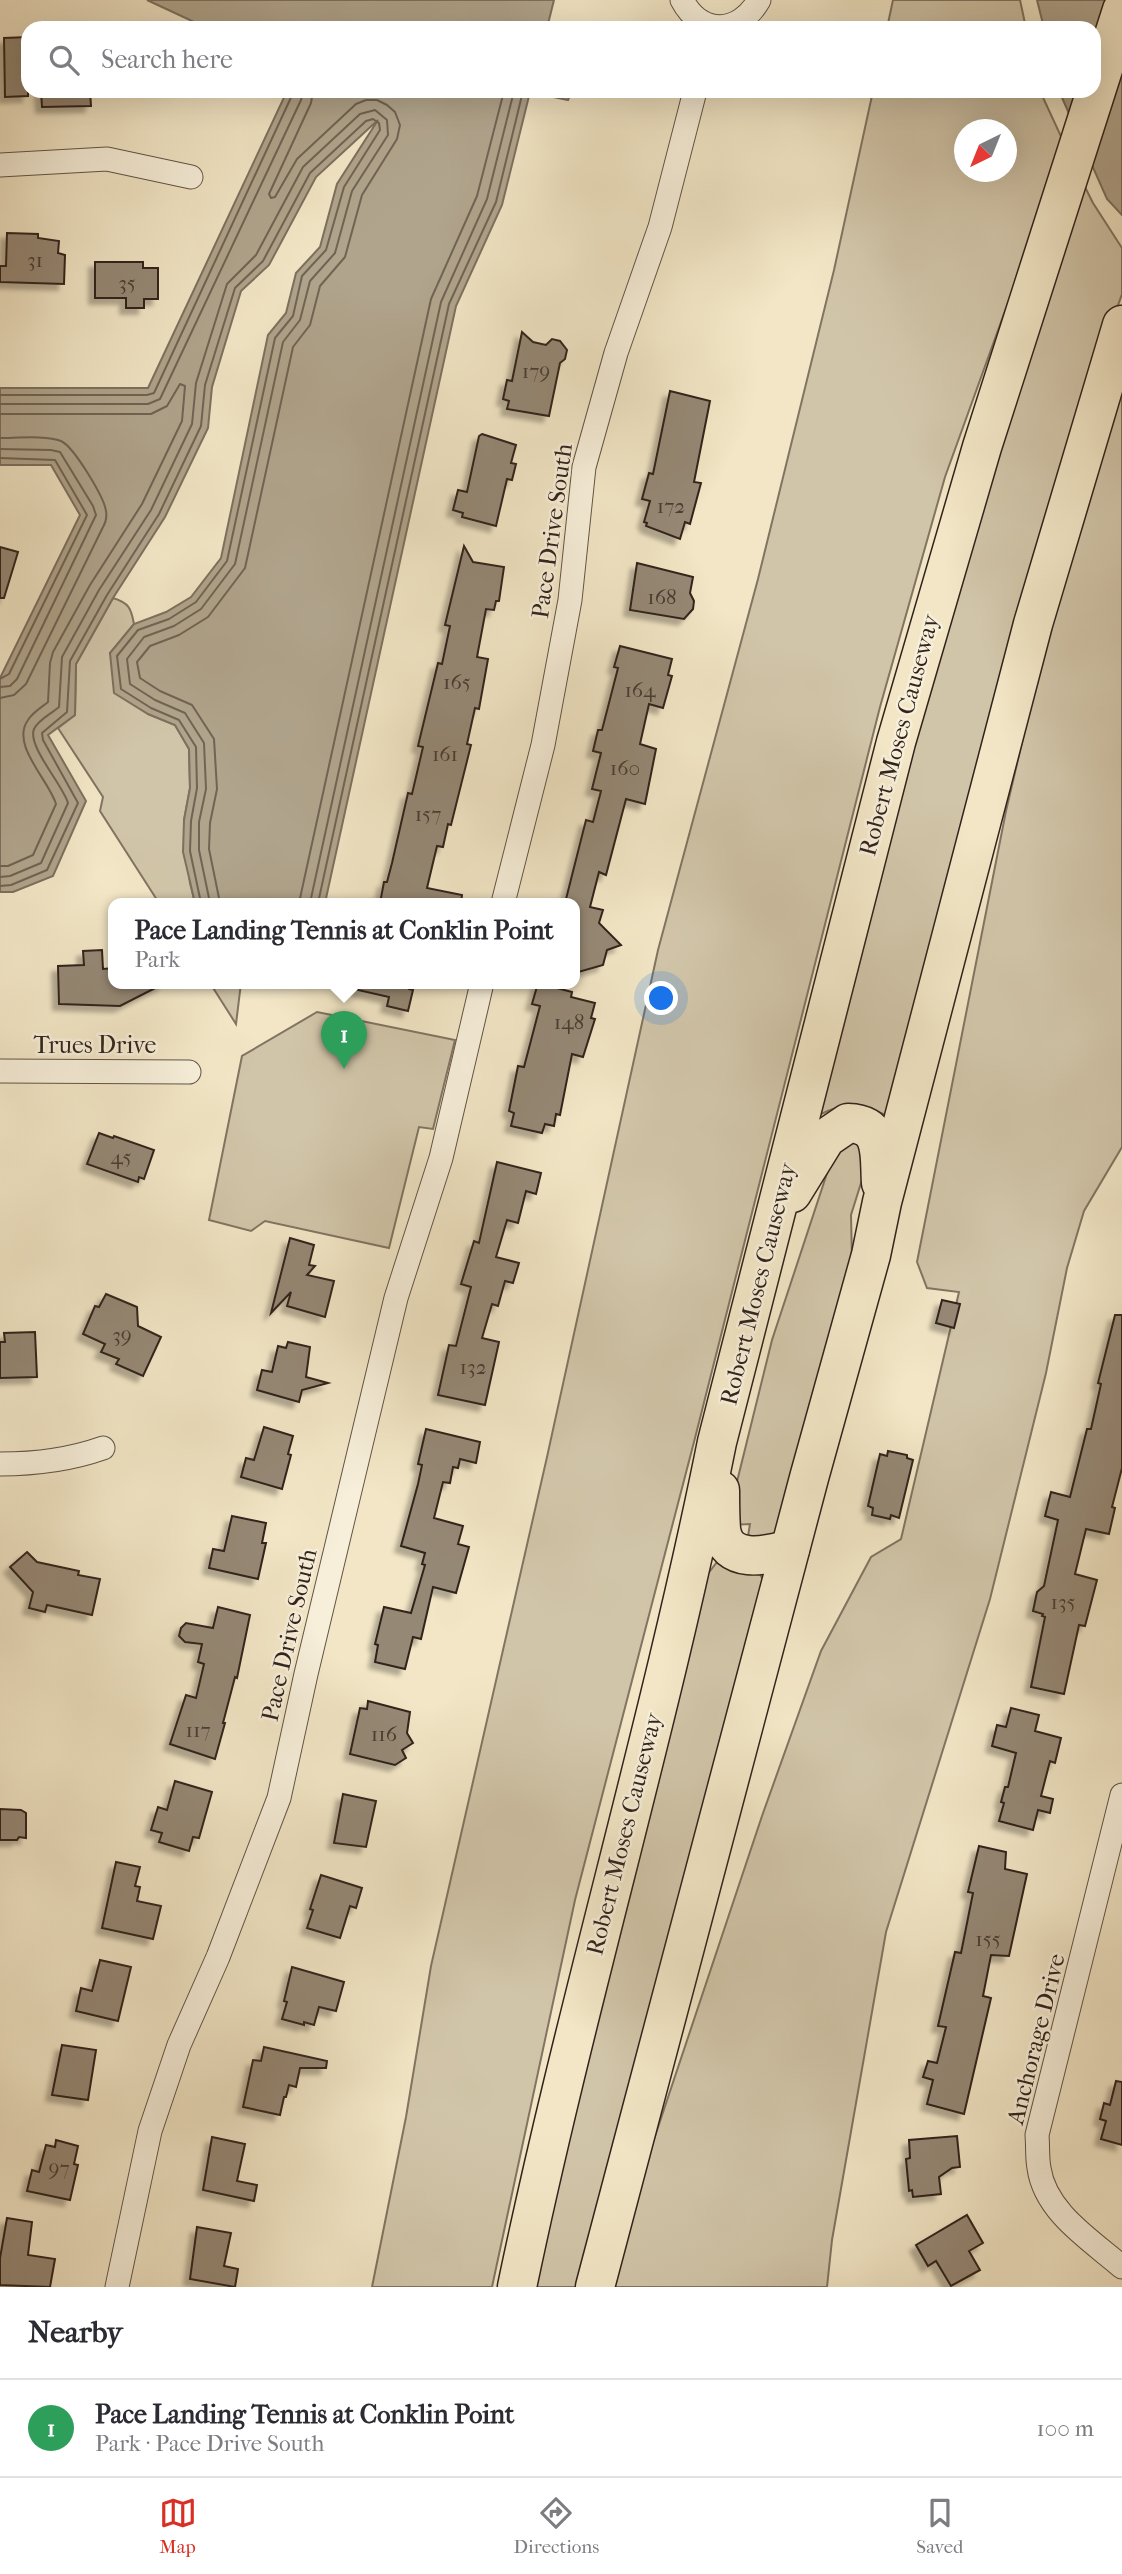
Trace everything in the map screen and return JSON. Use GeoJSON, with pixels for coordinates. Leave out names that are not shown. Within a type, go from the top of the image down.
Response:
{"type":"FeatureCollection","features":[{"type":"Feature","properties":{"kind":"highway","name":"Robert Moses Causeway"},"geometry":{"type":"LineString","coordinates":[[1101,75],[1122,10]]}},
{"type":"Feature","properties":{"kind":"highway","name":"Robert Moses Causeway"},"geometry":{"type":"LineString","coordinates":[[517,2287],[582,2003],[695,1555],[717,1442],[896,742],[959,523],[1094,98]]}},
{"type":"Feature","properties":{"kind":"highway"},"geometry":{"type":"LineString","coordinates":[[595,2287],[790,1549],[871,1255],[882,1202],[1033,624],[1120,331]]}},
{"type":"Feature","properties":{"kind":"highway"},"geometry":{"type":"LineString","coordinates":[[774,1223],[826,1138],[848,1123],[864,1125],[876,1136],[882,1202]]}},
{"type":"Feature","properties":{"kind":"highway"},"geometry":{"type":"LineString","coordinates":[[717,1442],[721,1530],[725,1541],[730,1548],[747,1556],[768,1556],[790,1549]]}},
{"type":"Feature","properties":{"kind":"street"},"geometry":{"type":"LineString","coordinates":[[682,0],[688,11],[700,21]]}},
{"type":"Feature","properties":{"kind":"street"},"geometry":{"type":"LineString","coordinates":[[740,21],[751,13],[759,0]]}},
{"type":"Feature","properties":{"kind":"street","name":"Pace Drive South"},"geometry":{"type":"LineString","coordinates":[[504,898],[543,745],[570,600],[584,467],[615,353],[660,227],[693,98]]}},
{"type":"Feature","properties":{"kind":"street"},"geometry":{"type":"LineString","coordinates":[[0,165],[107,159],[191,177]]}},
{"type":"Feature","properties":{"kind":"street","name":"Pace Drive South"},"geometry":{"type":"LineString","coordinates":[[117,2287],[150,2131],[178,2045],[218,1957],[279,1798],[393,1311],[441,1158],[481,989]]}},
{"type":"Feature","properties":{"kind":"street","name":"Trues Drive"},"geometry":{"type":"LineString","coordinates":[[0,1071],[189,1072]]}},
{"type":"Feature","properties":{"kind":"street"},"geometry":{"type":"LineString","coordinates":[[0,1464],[70,1459],[103,1448]]}},
{"type":"Feature","properties":{"kind":"street","name":"Anchorage Drive"},"geometry":{"type":"LineString","coordinates":[[1122,1795],[1114,1868],[1037,2135],[1039,2169],[1048,2197],[1073,2226],[1122,2267]]}},
{"type":"Feature","properties":{"kind":"shaded area"},"geometry":{"type":"Polygon","coordinates":[[[893,0],[1020,0],[1024,21],[888,21],[893,0]]]}},
{"type":"Feature","properties":{"kind":"shaded area"},"geometry":{"type":"Polygon","coordinates":[[[871,98],[1043,98],[1065,145],[945,477],[880,707],[575,1900],[492,2287],[372,2287],[406,2117],[431,1966],[547,1457],[658,950],[758,579],[834,270],[871,98]]]}},
{"type":"Feature","properties":{"kind":"shaded area"},"geometry":{"type":"Polygon","coordinates":[[[1083,183],[1122,248],[1122,294],[1108,333],[893,1118],[856,1105],[840,1107],[819,1115],[930,678],[1083,183]]]}},
{"type":"Feature","properties":{"kind":"shaded area"},"geometry":{"type":"Polygon","coordinates":[[[1122,376],[1122,1147],[1084,1211],[1067,1268],[1046,1373],[990,1599],[886,1932],[832,2240],[827,2287],[608,2287],[620,2241],[762,1816],[821,1651],[871,1557],[901,1539],[959,1292],[927,1288],[917,1262],[1006,811],[1054,605],[1122,376]]]}},
{"type":"Feature","properties":{"kind":"shaded area"},"geometry":{"type":"Polygon","coordinates":[[[113,598],[123,602],[132,614],[134,624],[110,653],[148,714],[175,725],[189,749],[190,788],[184,820],[194,898],[156,898],[100,811],[103,797],[58,728],[75,715],[76,664],[113,598]]]}},
{"type":"Feature","properties":{"kind":"shaded area"},"geometry":{"type":"Polygon","coordinates":[[[214,989],[240,989],[236,1024],[214,989]]]}},
{"type":"Feature","properties":{"kind":"shaded area"},"geometry":{"type":"Polygon","coordinates":[[[317,1012],[455,1040],[433,1129],[419,1127],[389,1248],[265,1221],[251,1231],[209,1220],[242,1056],[317,1012]]]}},
{"type":"Feature","properties":{"kind":"shaded area"},"geometry":{"type":"Polygon","coordinates":[[[845,1132],[872,1148],[851,1215],[852,1260],[778,1533],[767,1538],[748,1536],[750,1524],[731,1525],[728,1518],[772,1340],[837,1143],[845,1132]]]}},
{"type":"Feature","properties":{"kind":"shaded area"},"geometry":{"type":"Polygon","coordinates":[[[729,1561],[757,1568],[764,1582],[582,2287],[528,2287],[707,1575],[717,1562],[729,1561]]]}},
{"type":"Feature","properties":{"kind":"water"},"geometry":{"type":"Polygon","coordinates":[[[147,0],[554,0],[549,21],[192,21],[147,0]]]}},
{"type":"Feature","properties":{"kind":"water"},"geometry":{"type":"Polygon","coordinates":[[[1037,0],[1122,0],[1122,215],[1107,199],[1062,98],[1101,98],[1101,21],[1042,21],[1037,0]]]}},
{"type":"Feature","properties":{"kind":"water"},"geometry":{"type":"Polygon","coordinates":[[[284,98],[529,98],[502,205],[456,306],[326,898],[194,898],[183,852],[184,820],[190,788],[189,749],[175,725],[148,714],[114,693],[110,653],[134,624],[166,612],[191,597],[221,558],[268,335],[286,313],[296,273],[320,247],[337,184],[378,120],[316,177],[269,265],[241,291],[212,387],[208,428],[165,517],[113,598],[76,664],[75,715],[48,735],[86,801],[53,876],[13,892],[0,892],[0,678],[80,515],[51,465],[0,465],[0,388],[148,388],[284,98]]]}},
{"type":"Feature","properties":{"kind":"building"},"geometry":{"type":"Polygon","coordinates":[[[21,37],[21,96],[5,97],[4,38],[21,37]]]}},
{"type":"Feature","properties":{"kind":"building"},"geometry":{"type":"Polygon","coordinates":[[[41,98],[90,98],[91,106],[42,107],[41,98]]]}},
{"type":"Feature","properties":{"kind":"building"},"geometry":{"type":"Polygon","coordinates":[[[7,233],[38,234],[38,238],[59,241],[58,253],[65,255],[64,284],[0,282],[0,266],[6,266],[7,233]]]}},
{"type":"Feature","properties":{"kind":"building"},"geometry":{"type":"Polygon","coordinates":[[[95,262],[143,262],[143,268],[158,268],[158,299],[144,299],[144,308],[126,308],[126,298],[95,298],[95,262]]]}},
{"type":"Feature","properties":{"kind":"building"},"geometry":{"type":"Polygon","coordinates":[[[522,332],[533,342],[546,345],[552,339],[560,341],[567,350],[565,359],[560,363],[549,416],[507,409],[509,401],[503,399],[507,380],[512,381],[522,332]]]}},
{"type":"Feature","properties":{"kind":"building"},"geometry":{"type":"Polygon","coordinates":[[[670,391],[710,401],[694,482],[701,483],[690,524],[685,522],[680,539],[646,526],[647,523],[644,522],[650,501],[642,499],[649,473],[653,474],[670,391]]]}},
{"type":"Feature","properties":{"kind":"building"},"geometry":{"type":"Polygon","coordinates":[[[482,434],[516,445],[511,463],[516,464],[512,480],[507,479],[496,526],[462,517],[463,513],[453,510],[458,490],[467,492],[479,436],[482,434]]]}},
{"type":"Feature","properties":{"kind":"building"},"geometry":{"type":"Polygon","coordinates":[[[464,546],[473,562],[504,567],[499,601],[496,601],[494,610],[486,609],[477,657],[488,659],[479,709],[475,708],[467,744],[471,745],[451,825],[448,824],[443,847],[437,846],[427,888],[462,895],[462,898],[381,898],[408,793],[412,794],[423,747],[418,746],[450,626],[445,625],[464,546]]]}},
{"type":"Feature","properties":{"kind":"building"},"geometry":{"type":"Polygon","coordinates":[[[0,547],[18,552],[4,598],[0,598],[0,547]]]}},
{"type":"Feature","properties":{"kind":"building"},"geometry":{"type":"Polygon","coordinates":[[[637,563],[693,577],[690,593],[694,601],[693,609],[684,619],[630,610],[637,563]]]}},
{"type":"Feature","properties":{"kind":"building"},"geometry":{"type":"Polygon","coordinates":[[[620,646],[672,659],[668,675],[672,676],[663,708],[649,704],[640,744],[656,749],[645,804],[626,799],[606,875],[599,872],[590,907],[603,910],[599,923],[621,945],[607,950],[603,965],[580,972],[580,898],[566,898],[586,820],[593,822],[601,791],[592,789],[601,753],[593,751],[598,730],[602,730],[618,668],[614,667],[620,646]]]}},
{"type":"Feature","properties":{"kind":"building"},"geometry":{"type":"Polygon","coordinates":[[[102,950],[103,969],[108,968],[108,989],[153,989],[120,1006],[59,1004],[58,966],[84,965],[83,951],[102,950]]]}},
{"type":"Feature","properties":{"kind":"building"},"geometry":{"type":"Polygon","coordinates":[[[536,989],[561,989],[572,992],[571,997],[595,1003],[591,1018],[595,1019],[583,1057],[572,1054],[560,1115],[556,1114],[554,1126],[545,1124],[542,1133],[511,1126],[514,1113],[509,1111],[518,1066],[524,1067],[540,1006],[532,1004],[536,989]]]}},
{"type":"Feature","properties":{"kind":"building"},"geometry":{"type":"Polygon","coordinates":[[[358,990],[413,990],[408,1011],[387,1006],[389,997],[358,990]]]}},
{"type":"Feature","properties":{"kind":"building"},"geometry":{"type":"Polygon","coordinates":[[[99,1133],[154,1150],[144,1179],[139,1177],[138,1182],[87,1164],[99,1133]]]}},
{"type":"Feature","properties":{"kind":"building"},"geometry":{"type":"Polygon","coordinates":[[[497,1162],[541,1173],[536,1194],[526,1191],[518,1223],[507,1220],[496,1257],[519,1263],[513,1283],[505,1281],[498,1306],[492,1304],[482,1338],[499,1342],[485,1405],[438,1395],[449,1345],[456,1346],[471,1287],[461,1284],[474,1241],[479,1243],[497,1162]]]}},
{"type":"Feature","properties":{"kind":"building"},"geometry":{"type":"Polygon","coordinates":[[[290,1238],[314,1245],[309,1265],[315,1266],[307,1275],[334,1281],[325,1317],[287,1306],[291,1292],[271,1313],[290,1238]]]}},
{"type":"Feature","properties":{"kind":"building"},"geometry":{"type":"Polygon","coordinates":[[[106,1294],[137,1307],[138,1326],[161,1337],[143,1376],[116,1364],[119,1359],[101,1352],[105,1344],[83,1334],[95,1306],[99,1307],[106,1294]]]}},
{"type":"Feature","properties":{"kind":"building"},"geometry":{"type":"Polygon","coordinates":[[[942,1300],[960,1304],[954,1328],[936,1323],[942,1300]]]}},
{"type":"Feature","properties":{"kind":"building"},"geometry":{"type":"Polygon","coordinates":[[[1115,1315],[1122,1315],[1122,1468],[1112,1507],[1115,1508],[1109,1534],[1086,1529],[1075,1574],[1097,1580],[1085,1626],[1079,1625],[1064,1694],[1031,1687],[1045,1617],[1033,1611],[1037,1592],[1044,1586],[1058,1520],[1045,1516],[1051,1492],[1070,1497],[1087,1429],[1091,1429],[1101,1384],[1098,1383],[1115,1315]]]}},
{"type":"Feature","properties":{"kind":"building"},"geometry":{"type":"Polygon","coordinates":[[[35,1332],[37,1377],[0,1378],[0,1342],[5,1342],[4,1333],[35,1332]]]}},
{"type":"Feature","properties":{"kind":"building"},"geometry":{"type":"Polygon","coordinates":[[[288,1342],[310,1347],[306,1377],[328,1383],[302,1390],[299,1402],[257,1390],[262,1370],[272,1372],[278,1346],[286,1348],[288,1342]]]}},
{"type":"Feature","properties":{"kind":"building"},"geometry":{"type":"Polygon","coordinates":[[[264,1427],[293,1436],[282,1489],[241,1477],[246,1458],[254,1460],[264,1427]]]}},
{"type":"Feature","properties":{"kind":"building"},"geometry":{"type":"Polygon","coordinates":[[[426,1429],[480,1442],[476,1463],[460,1459],[458,1468],[453,1467],[450,1483],[443,1482],[434,1518],[463,1526],[458,1544],[469,1547],[456,1593],[433,1587],[421,1639],[413,1637],[405,1669],[375,1662],[378,1645],[375,1644],[384,1607],[411,1613],[425,1565],[422,1564],[425,1553],[401,1546],[418,1484],[422,1465],[418,1464],[426,1429]]]}},
{"type":"Feature","properties":{"kind":"building"},"geometry":{"type":"Polygon","coordinates":[[[888,1451],[907,1455],[907,1458],[913,1460],[899,1518],[891,1515],[890,1519],[872,1515],[873,1508],[868,1506],[880,1454],[887,1456],[888,1451]]]}},
{"type":"Feature","properties":{"kind":"building"},"geometry":{"type":"Polygon","coordinates":[[[232,1516],[266,1523],[262,1543],[266,1543],[258,1579],[209,1568],[213,1549],[224,1551],[232,1516]]]}},
{"type":"Feature","properties":{"kind":"building"},"geometry":{"type":"Polygon","coordinates":[[[27,1552],[37,1562],[79,1571],[78,1575],[100,1579],[92,1615],[47,1605],[45,1612],[29,1608],[33,1592],[10,1567],[27,1552]]]}},
{"type":"Feature","properties":{"kind":"building"},"geometry":{"type":"Polygon","coordinates":[[[218,1607],[250,1615],[237,1678],[235,1677],[215,1759],[170,1744],[186,1695],[196,1698],[204,1664],[198,1662],[202,1644],[185,1642],[179,1636],[181,1628],[186,1623],[213,1628],[218,1607]]]}},
{"type":"Feature","properties":{"kind":"building"},"geometry":{"type":"Polygon","coordinates":[[[368,1701],[410,1712],[407,1733],[413,1743],[402,1750],[406,1758],[395,1765],[350,1754],[360,1708],[367,1709],[368,1701]]]}},
{"type":"Feature","properties":{"kind":"building"},"geometry":{"type":"Polygon","coordinates":[[[1011,1708],[1039,1715],[1035,1731],[1061,1738],[1055,1763],[1050,1761],[1041,1796],[1053,1799],[1050,1813],[1038,1810],[1033,1830],[999,1821],[1004,1803],[1001,1802],[1005,1787],[1008,1787],[1016,1753],[992,1746],[997,1725],[1006,1727],[1011,1708]]]}},
{"type":"Feature","properties":{"kind":"building"},"geometry":{"type":"Polygon","coordinates":[[[175,1781],[212,1792],[199,1838],[193,1837],[189,1851],[159,1842],[162,1833],[151,1830],[158,1807],[167,1810],[175,1781]]]}},
{"type":"Feature","properties":{"kind":"building"},"geometry":{"type":"Polygon","coordinates":[[[343,1794],[376,1801],[366,1847],[334,1843],[343,1794]]]}},
{"type":"Feature","properties":{"kind":"building"},"geometry":{"type":"Polygon","coordinates":[[[0,1809],[21,1810],[26,1813],[26,1838],[0,1840],[0,1809]]]}},
{"type":"Feature","properties":{"kind":"building"},"geometry":{"type":"Polygon","coordinates":[[[979,1846],[1006,1852],[1005,1869],[1027,1874],[1009,1956],[991,1955],[983,1996],[991,1998],[964,2114],[927,2104],[933,2080],[923,2077],[928,2061],[937,2063],[946,2027],[938,2026],[955,1952],[961,1953],[973,1893],[968,1892],[979,1846]]]}},
{"type":"Feature","properties":{"kind":"building"},"geometry":{"type":"Polygon","coordinates":[[[116,1862],[140,1867],[135,1886],[140,1887],[137,1901],[161,1906],[153,1939],[102,1928],[116,1862]]]}},
{"type":"Feature","properties":{"kind":"building"},"geometry":{"type":"Polygon","coordinates":[[[321,1875],[362,1888],[356,1908],[350,1906],[340,1938],[307,1928],[321,1875]]]}},
{"type":"Feature","properties":{"kind":"building"},"geometry":{"type":"Polygon","coordinates":[[[100,1960],[131,1967],[118,2021],[76,2011],[81,1988],[92,1991],[100,1960]]]}},
{"type":"Feature","properties":{"kind":"building"},"geometry":{"type":"Polygon","coordinates":[[[292,1967],[344,1982],[336,2011],[319,2007],[314,2025],[282,2019],[292,1967]]]}},
{"type":"Feature","properties":{"kind":"building"},"geometry":{"type":"Polygon","coordinates":[[[62,2045],[96,2050],[88,2100],[52,2095],[62,2045]]]}},
{"type":"Feature","properties":{"kind":"building"},"geometry":{"type":"Polygon","coordinates":[[[264,2047],[327,2061],[326,2068],[300,2068],[296,2087],[289,2085],[280,2115],[243,2107],[253,2060],[261,2061],[264,2047]]]}},
{"type":"Feature","properties":{"kind":"building"},"geometry":{"type":"Polygon","coordinates":[[[1116,2081],[1122,2082],[1122,2145],[1101,2139],[1106,2121],[1100,2119],[1104,2103],[1110,2105],[1116,2081]]]}},
{"type":"Feature","properties":{"kind":"building"},"geometry":{"type":"Polygon","coordinates":[[[957,2136],[960,2167],[952,2168],[939,2177],[941,2194],[913,2197],[912,2190],[909,2191],[906,2159],[910,2158],[909,2140],[957,2136]]]}},
{"type":"Feature","properties":{"kind":"building"},"geometry":{"type":"Polygon","coordinates":[[[212,2137],[245,2144],[237,2181],[257,2185],[254,2201],[203,2190],[212,2137]]]}},
{"type":"Feature","properties":{"kind":"building"},"geometry":{"type":"Polygon","coordinates":[[[56,2140],[78,2146],[74,2164],[78,2165],[70,2200],[27,2191],[32,2170],[39,2172],[46,2145],[55,2147],[56,2140]]]}},
{"type":"Feature","properties":{"kind":"building"},"geometry":{"type":"Polygon","coordinates":[[[967,2215],[983,2243],[969,2251],[980,2270],[951,2286],[936,2261],[928,2266],[916,2245],[967,2215]]]}},
{"type":"Feature","properties":{"kind":"building"},"geometry":{"type":"Polygon","coordinates":[[[7,2218],[32,2222],[28,2255],[55,2259],[50,2287],[0,2285],[0,2258],[7,2218]]]}},
{"type":"Feature","properties":{"kind":"building"},"geometry":{"type":"Polygon","coordinates":[[[197,2227],[231,2233],[224,2266],[238,2269],[235,2287],[190,2279],[197,2227]]]}},
{"type":"Feature","properties":{"kind":"place","name":"Pace Landing Tennis at Conklin Point"},"geometry":{"type":"Point","coordinates":[344,1069]}}]}
